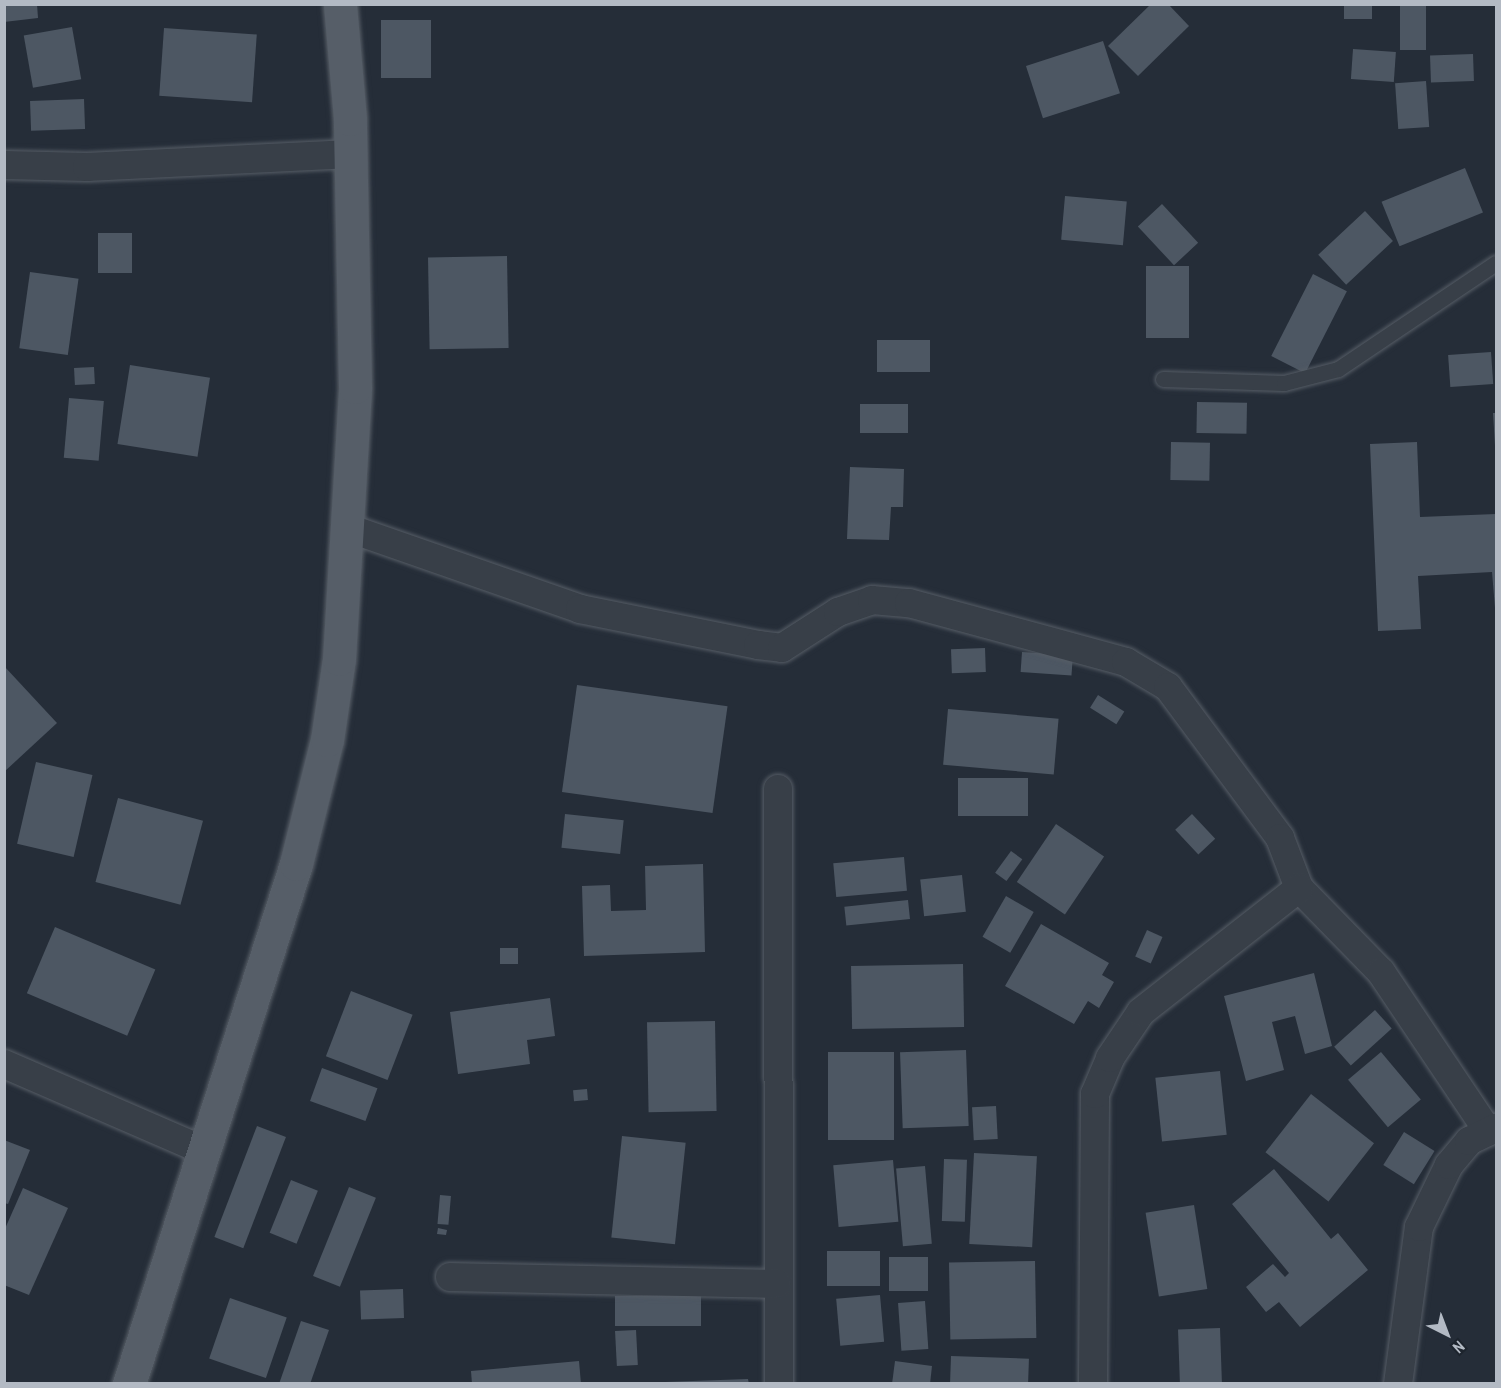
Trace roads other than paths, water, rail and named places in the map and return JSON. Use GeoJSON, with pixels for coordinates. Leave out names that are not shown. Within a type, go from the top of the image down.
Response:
{"type":"FeatureCollection","features":[{"type":"Feature","properties":{"kind":"main road"},"geometry":{"type":"LineString","coordinates":[[129,1383],[296,864],[327,741],[339,659],[355,387],[351,154],[340,4]]}},
{"type":"Feature","properties":{"kind":"street"},"geometry":{"type":"LineString","coordinates":[[4,165],[87,167],[351,154]]}},
{"type":"Feature","properties":{"kind":"street"},"geometry":{"type":"LineString","coordinates":[[348,528],[580,609],[758,645],[782,648],[838,612],[872,600],[909,603],[1126,662],[1168,687],[1280,838],[1299,888],[1381,972],[1492,1129],[1469,1141],[1449,1165],[1419,1227],[1398,1383]]}},
{"type":"Feature","properties":{"kind":"street"},"geometry":{"type":"LineString","coordinates":[[778,789],[777,1284],[779,1383]]}},
{"type":"Feature","properties":{"kind":"street"},"geometry":{"type":"LineString","coordinates":[[1093,1383],[1095,1094],[1107,1067],[1141,1012],[1299,888]]}},
{"type":"Feature","properties":{"kind":"street"},"geometry":{"type":"LineString","coordinates":[[4,1064],[205,1151]]}},
{"type":"Feature","properties":{"kind":"street"},"geometry":{"type":"LineString","coordinates":[[450,1277],[777,1284]]}},
{"type":"Feature","properties":{"kind":"lane"},"geometry":{"type":"LineString","coordinates":[[1163,379],[1284,383],[1338,369],[1497,263]]}}]}
